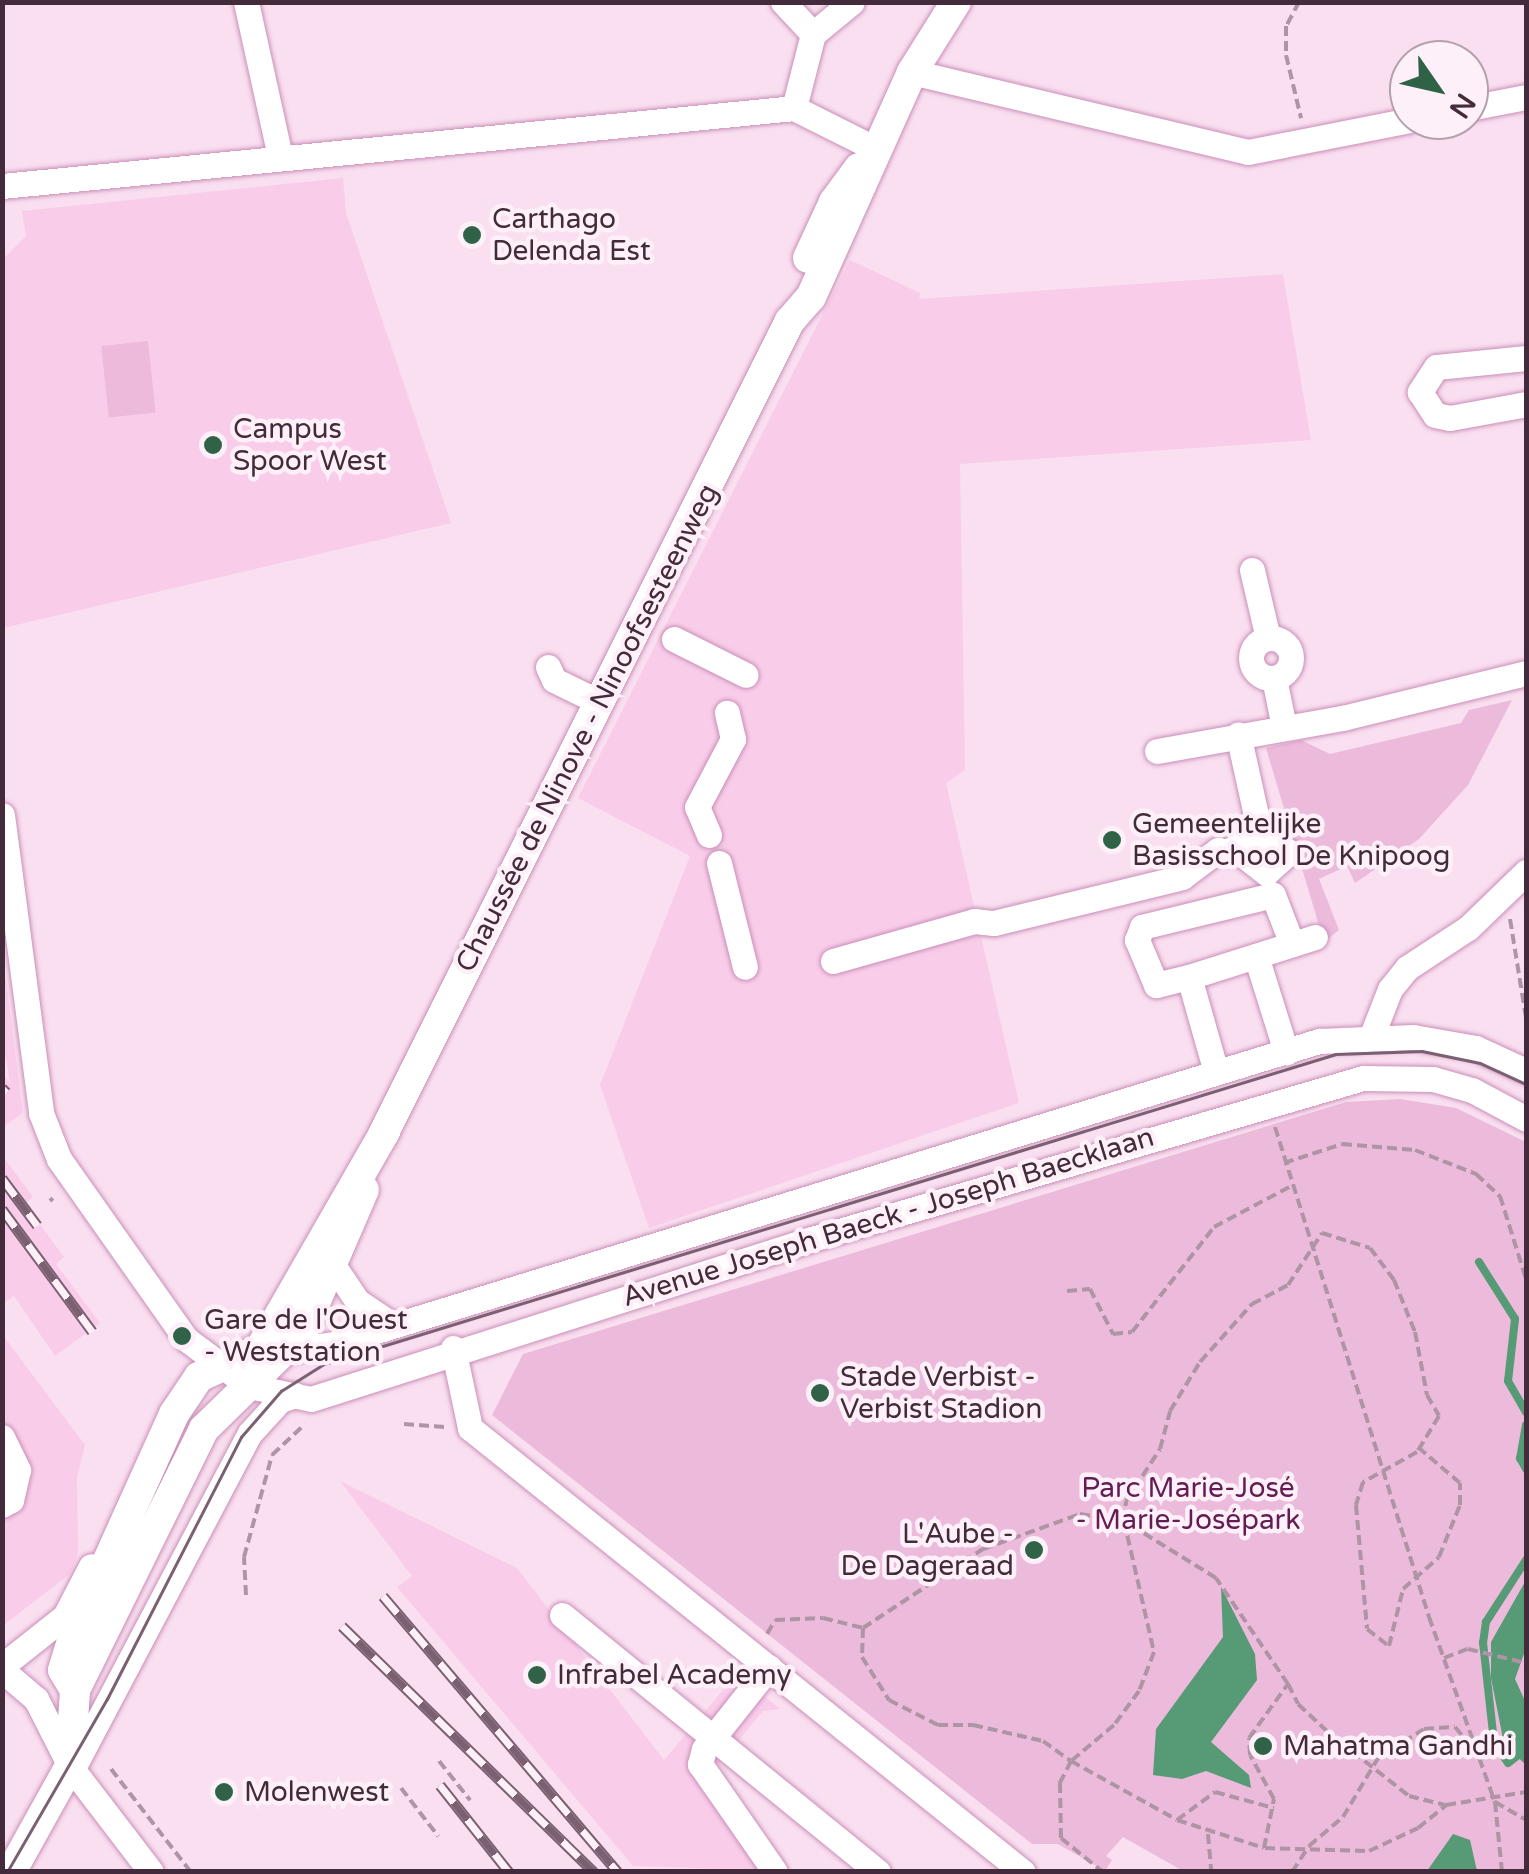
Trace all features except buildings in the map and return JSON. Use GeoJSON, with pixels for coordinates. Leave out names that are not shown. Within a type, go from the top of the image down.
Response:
{"type":"FeatureCollection","features":[{"type":"Feature","properties":{"kind":"main road"},"geometry":{"type":"LineString","coordinates":[[912,72],[937,2]]}},
{"type":"Feature","properties":{"kind":"main road"},"geometry":{"type":"LineString","coordinates":[[912,72],[956,2]]}},
{"type":"Feature","properties":{"kind":"main road","name":"Chaussée de Ninove - Ninoofsesteenweg"},"geometry":{"type":"LineString","coordinates":[[64,1708],[204,1429],[273,1390],[280,1352],[384,1134],[789,322],[811,298],[853,212],[874,148],[912,72]]}},
{"type":"Feature","properties":{"kind":"main road","name":"Chaussée de Ninove - Ninoofsesteenweg"},"geometry":{"type":"LineString","coordinates":[[13,1872],[73,1764],[64,1708],[63,1670],[69,1651],[180,1404],[199,1377],[216,1368],[280,1352],[335,1268],[384,1134]]}},
{"type":"Feature","properties":{"kind":"street"},"geometry":{"type":"LineString","coordinates":[[246,2],[280,156]]}},
{"type":"Feature","properties":{"kind":"street"},"geometry":{"type":"LineString","coordinates":[[783,2],[813,34]]}},
{"type":"Feature","properties":{"kind":"street"},"geometry":{"type":"LineString","coordinates":[[794,108],[813,34],[852,2]]}},
{"type":"Feature","properties":{"kind":"street"},"geometry":{"type":"LineString","coordinates":[[912,72],[1040,106],[1248,152],[1389,124]]}},
{"type":"Feature","properties":{"kind":"street"},"geometry":{"type":"LineString","coordinates":[[1489,104],[1526,97]]}},
{"type":"Feature","properties":{"kind":"street"},"geometry":{"type":"LineString","coordinates":[[2,186],[794,108],[874,148]]}},
{"type":"Feature","properties":{"kind":"street"},"geometry":{"type":"LineString","coordinates":[[1526,358],[1436,367],[1420,392],[1435,415],[1450,418],[1526,404]]}},
{"type":"Feature","properties":{"kind":"street"},"geometry":{"type":"LineString","coordinates":[[1252,570],[1268,638],[1281,640],[1291,655],[1286,672],[1274,678],[1284,727]]}},
{"type":"Feature","properties":{"kind":"street"},"geometry":{"type":"LineString","coordinates":[[674,640],[746,675]]}},
{"type":"Feature","properties":{"kind":"street"},"geometry":{"type":"LineString","coordinates":[[1157,751],[1526,673]]}},
{"type":"Feature","properties":{"kind":"street"},"geometry":{"type":"LineString","coordinates":[[543,677],[554,680],[596,709]]}},
{"type":"Feature","properties":{"kind":"street"},"geometry":{"type":"LineString","coordinates":[[709,836],[698,807],[733,739],[727,713]]}},
{"type":"Feature","properties":{"kind":"street"},"geometry":{"type":"LineString","coordinates":[[1234,848],[1266,873],[1289,852],[1260,833],[1238,734]]}},
{"type":"Feature","properties":{"kind":"street"},"geometry":{"type":"LineString","coordinates":[[2,815],[41,1114],[59,1159],[186,1339],[216,1368],[273,1390],[262,1419]]}},
{"type":"Feature","properties":{"kind":"street"},"geometry":{"type":"LineString","coordinates":[[833,961],[974,920],[994,923],[1182,877],[1218,850],[1234,848],[1260,833]]}},
{"type":"Feature","properties":{"kind":"street"},"geometry":{"type":"LineString","coordinates":[[719,864],[745,966]]}},
{"type":"Feature","properties":{"kind":"street"},"geometry":{"type":"LineString","coordinates":[[1372,1036],[1390,989],[1406,968],[1468,928],[1526,872]]}},
{"type":"Feature","properties":{"kind":"street"},"geometry":{"type":"LineString","coordinates":[[1274,894],[1303,941],[1256,956],[1189,978],[1150,982],[1137,940],[1142,927],[1274,894]]}},
{"type":"Feature","properties":{"kind":"street"},"geometry":{"type":"LineString","coordinates":[[1256,956],[1286,1052]]}},
{"type":"Feature","properties":{"kind":"street"},"geometry":{"type":"LineString","coordinates":[[1189,978],[1216,1072]]}},
{"type":"Feature","properties":{"kind":"street","name":"Avenue Joseph Baeck - Joseph Baecklaan"},"geometry":{"type":"LineString","coordinates":[[280,1352],[394,1325],[1286,1052],[1372,1036],[1476,1048],[1526,1071]]}},
{"type":"Feature","properties":{"kind":"street","name":"Avenue Joseph Baeck - Joseph Baecklaan"},"geometry":{"type":"LineString","coordinates":[[273,1390],[311,1399],[361,1386],[453,1348],[1364,1078],[1433,1079],[1472,1090],[1526,1120]]}},
{"type":"Feature","properties":{"kind":"street"},"geometry":{"type":"LineString","coordinates":[[335,1268],[357,1301],[394,1325]]}},
{"type":"Feature","properties":{"kind":"street"},"geometry":{"type":"LineString","coordinates":[[453,1348],[470,1428],[1023,1872]]}},
{"type":"Feature","properties":{"kind":"street","name":"Chaussée de Ninove - Ninoofsesteenweg"},"geometry":{"type":"LineString","coordinates":[[73,1764],[262,1419],[280,1400],[273,1390]]}},
{"type":"Feature","properties":{"kind":"street"},"geometry":{"type":"LineString","coordinates":[[2,1437],[18,1470],[11,1500],[2,1505]]}},
{"type":"Feature","properties":{"kind":"street","name":"Chaussée de Ninove - Ninoofsesteenweg"},"geometry":{"type":"LineString","coordinates":[[2,1668],[65,1616],[103,1544],[132,1509]]}},
{"type":"Feature","properties":{"kind":"street"},"geometry":{"type":"LineString","coordinates":[[562,1615],[878,1872]]}},
{"type":"Feature","properties":{"kind":"street"},"geometry":{"type":"LineString","coordinates":[[769,1667],[713,1738],[700,1764],[704,1778],[775,1872]]}},
{"type":"Feature","properties":{"kind":"street"},"geometry":{"type":"LineString","coordinates":[[2,1668],[64,1708]]}},
{"type":"Feature","properties":{"kind":"street"},"geometry":{"type":"LineString","coordinates":[[73,1764],[151,1872]]}},
{"type":"Feature","properties":{"kind":"path"},"geometry":{"type":"LineString","coordinates":[[1299,2],[1286,26],[1286,55],[1307,140]]}},
{"type":"Feature","properties":{"kind":"path"},"geometry":{"type":"LineString","coordinates":[[1509,912],[1526,1018]]}},
{"type":"Feature","properties":{"kind":"path"},"geometry":{"type":"LineString","coordinates":[[1274,1124],[1416,1575],[1474,1750],[1496,1802],[1502,1872]]}},
{"type":"Feature","properties":{"kind":"path"},"geometry":{"type":"LineString","coordinates":[[1284,1163],[1342,1144],[1415,1150],[1476,1174],[1500,1196],[1526,1279]]}},
{"type":"Feature","properties":{"kind":"path"},"geometry":{"type":"LineString","coordinates":[[1068,1291],[1090,1290],[1114,1334],[1132,1332],[1214,1226],[1291,1186]]}},
{"type":"Feature","properties":{"kind":"path"},"geometry":{"type":"LineString","coordinates":[[1103,1872],[1062,1838],[1060,1783],[1071,1761],[1114,1725],[1138,1691],[1154,1652],[1124,1521],[1126,1501],[1160,1450],[1170,1411],[1200,1362],[1252,1304],[1288,1286],[1312,1241],[1322,1233],[1370,1248],[1394,1280],[1414,1332],[1427,1395],[1439,1416],[1420,1450],[1384,1466],[1364,1482],[1356,1505],[1367,1629],[1378,1642],[1389,1646],[1403,1589],[1438,1557],[1460,1505],[1460,1482],[1420,1450]]}},
{"type":"Feature","properties":{"kind":"path"},"geometry":{"type":"LineString","coordinates":[[404,1424],[470,1428]]}},
{"type":"Feature","properties":{"kind":"path"},"geometry":{"type":"LineString","coordinates":[[246,1594],[244,1557],[272,1455]]}},
{"type":"Feature","properties":{"kind":"path"},"geometry":{"type":"LineString","coordinates":[[767,1634],[775,1620],[823,1618],[863,1628],[982,1550],[1080,1514],[1124,1521],[1216,1578],[1298,1704],[1410,1796],[1446,1805],[1496,1802],[1526,1792]]}},
{"type":"Feature","properties":{"kind":"path"},"geometry":{"type":"LineString","coordinates":[[863,1628],[862,1657],[889,1700],[938,1725],[973,1725],[1043,1741],[1071,1761],[1208,1834],[1264,1848],[1309,1846],[1369,1851],[1418,1828],[1446,1805]]}},
{"type":"Feature","properties":{"kind":"path"},"geometry":{"type":"LineString","coordinates":[[1444,1658],[1468,1649],[1526,1663]]}},
{"type":"Feature","properties":{"kind":"path"},"geometry":{"type":"LineString","coordinates":[[1264,1848],[1274,1808],[1249,1738],[1288,1684]]}},
{"type":"Feature","properties":{"kind":"path"},"geometry":{"type":"LineString","coordinates":[[1292,1872],[1309,1846],[1343,1817],[1371,1763],[1424,1729],[1454,1727],[1474,1750]]}},
{"type":"Feature","properties":{"kind":"path"},"geometry":{"type":"LineString","coordinates":[[438,1760],[470,1800]]}},
{"type":"Feature","properties":{"kind":"path"},"geometry":{"type":"LineString","coordinates":[[110,1769],[191,1872]]}},
{"type":"Feature","properties":{"kind":"path"},"geometry":{"type":"LineString","coordinates":[[401,1788],[438,1836]]}},
{"type":"Feature","properties":{"kind":"path"},"geometry":{"type":"LineString","coordinates":[[1177,1820],[1214,1792],[1274,1808]]}},
{"type":"Feature","properties":{"kind":"path"},"geometry":{"type":"LineString","coordinates":[[1496,1802],[1526,1820]]}},
{"type":"Feature","properties":{"kind":"path"},"geometry":{"type":"LineString","coordinates":[[1208,1834],[1210,1872]]}},
{"type":"Feature","properties":{"kind":"shaded area","name":"Campus Spoor West"},"geometry":{"type":"Polygon","coordinates":[[[343,178],[346,213],[451,523],[3,628],[2,260],[26,236],[22,211],[343,178]]]}},
{"type":"Feature","properties":{"kind":"shaded area"},"geometry":{"type":"Polygon","coordinates":[[[850,260],[920,293],[919,299],[1283,274],[1311,440],[960,464],[965,770],[946,783],[1019,1103],[649,1228],[600,1085],[690,856],[578,798],[850,260]]]}},
{"type":"Feature","properties":{"kind":"shaded area"},"geometry":{"type":"Polygon","coordinates":[[[2,950],[23,1113],[3,1127],[3,1075],[10,1083],[3,1042],[2,950]]]}},
{"type":"Feature","properties":{"kind":"shaded area"},"geometry":{"type":"Polygon","coordinates":[[[2,1155],[33,1197],[25,1204],[64,1257],[56,1264],[100,1323],[55,1356],[14,1296],[3,1304],[2,1155]]]}},
{"type":"Feature","properties":{"kind":"shaded area"},"geometry":{"type":"Polygon","coordinates":[[[2,1334],[85,1445],[77,1477],[78,1553],[70,1574],[5,1624],[2,1334]]]}},
{"type":"Feature","properties":{"kind":"shaded area","name":"Infrabel Academy"},"geometry":{"type":"Polygon","coordinates":[[[340,1481],[517,1568],[664,1760],[728,1684],[728,1667],[780,1709],[763,1711],[713,1771],[786,1871],[633,1866],[397,1587],[412,1576],[340,1481]]]}},
{"type":"Feature","properties":{"kind":"shaded area"},"geometry":{"type":"Polygon","coordinates":[[[1526,1580],[1526,1648],[1515,1679],[1526,1703],[1526,1765],[1504,1744],[1491,1678],[1491,1642],[1526,1580]]]}},
{"type":"Feature","properties":{"kind":"shaded area"},"geometry":{"type":"Polygon","coordinates":[[[1221,1587],[1255,1654],[1257,1680],[1211,1742],[1249,1775],[1251,1788],[1206,1771],[1182,1779],[1153,1775],[1156,1729],[1223,1637],[1221,1587]]]}},
{"type":"Feature","properties":{"kind":"shaded area"},"geometry":{"type":"Polygon","coordinates":[[[1453,1834],[1470,1840],[1477,1871],[1427,1871],[1453,1834]]]}},
{"type":"Feature","properties":{"kind":"green space"},"geometry":{"type":"Polygon","coordinates":[[[148,341],[156,413],[109,418],[101,346],[148,341]]]}},
{"type":"Feature","properties":{"kind":"green space"},"geometry":{"type":"Polygon","coordinates":[[[1512,700],[1468,785],[1419,839],[1355,883],[1347,866],[1319,879],[1339,930],[1324,942],[1266,748],[1301,740],[1330,754],[1461,723],[1469,710],[1512,700]]]}},
{"type":"Feature","properties":{"kind":"green space","name":"Parc Marie-José - Marie-Josépark"},"geometry":{"type":"Polygon","coordinates":[[[1400,1099],[1456,1108],[1526,1142],[1526,1871],[1183,1871],[1123,1837],[1106,1856],[1112,1860],[1105,1871],[1058,1844],[1032,1844],[492,1415],[523,1354],[1346,1102],[1400,1099]]]}},
{"type":"Feature","properties":{"kind":"waterway"},"geometry":{"type":"LineString","coordinates":[[1479,1262],[1515,1319],[1508,1381],[1526,1412]]}},
{"type":"Feature","properties":{"kind":"waterway"},"geometry":{"type":"LineString","coordinates":[[1526,1425],[1520,1458],[1526,1469]]}},
{"type":"Feature","properties":{"kind":"waterway"},"geometry":{"type":"LineString","coordinates":[[1517,1756],[1508,1763],[1494,1742],[1483,1643],[1486,1622],[1526,1560]]}},
{"type":"Feature","properties":{"kind":"tram line"},"geometry":{"type":"LineString","coordinates":[[7,1872],[107,1699],[241,1437],[281,1391],[324,1364],[1336,1054],[1422,1051],[1480,1063],[1526,1084]]}},
{"type":"Feature","properties":{"kind":"railway"},"geometry":{"type":"LineString","coordinates":[[2,1088],[6,1092]]}},
{"type":"Feature","properties":{"kind":"railway"},"geometry":{"type":"LineString","coordinates":[[2,1178],[37,1225]]}},
{"type":"Feature","properties":{"kind":"railway"},"geometry":{"type":"LineString","coordinates":[[2,1209],[92,1331]]}},
{"type":"Feature","properties":{"kind":"railway"},"geometry":{"type":"LineString","coordinates":[[383,1596],[618,1872]]}},
{"type":"Feature","properties":{"kind":"railway"},"geometry":{"type":"LineString","coordinates":[[342,1626],[594,1872]]}},
{"type":"Feature","properties":{"kind":"railway"},"geometry":{"type":"LineString","coordinates":[[440,1785],[509,1872]]}},
{"type":"Feature","properties":{"kind":"place","name":"Carthago Delenda Est"},"geometry":{"type":"Point","coordinates":[472,235]}},
{"type":"Feature","properties":{"kind":"place","name":"Campus Spoor West"},"geometry":{"type":"Point","coordinates":[213,445]}},
{"type":"Feature","properties":{"kind":"place","name":"Gemeentelijke Basisschool De Knipoog"},"geometry":{"type":"Point","coordinates":[1112,840]}},
{"type":"Feature","properties":{"kind":"place","name":"Gare de l'Ouest - Weststation"},"geometry":{"type":"Point","coordinates":[182,1336]}},
{"type":"Feature","properties":{"kind":"place","name":"Stade Verbist - Verbist Stadion"},"geometry":{"type":"Point","coordinates":[820,1393]}},
{"type":"Feature","properties":{"kind":"place","name":"L'Aube - De Dageraad"},"geometry":{"type":"Point","coordinates":[1034,1550]}},
{"type":"Feature","properties":{"kind":"place","name":"Infrabel Academy"},"geometry":{"type":"Point","coordinates":[537,1675]}},
{"type":"Feature","properties":{"kind":"place","name":"Mahatma Gandhi"},"geometry":{"type":"Point","coordinates":[1263,1746]}},
{"type":"Feature","properties":{"kind":"place","name":"Molenwest"},"geometry":{"type":"Point","coordinates":[224,1792]}}]}
